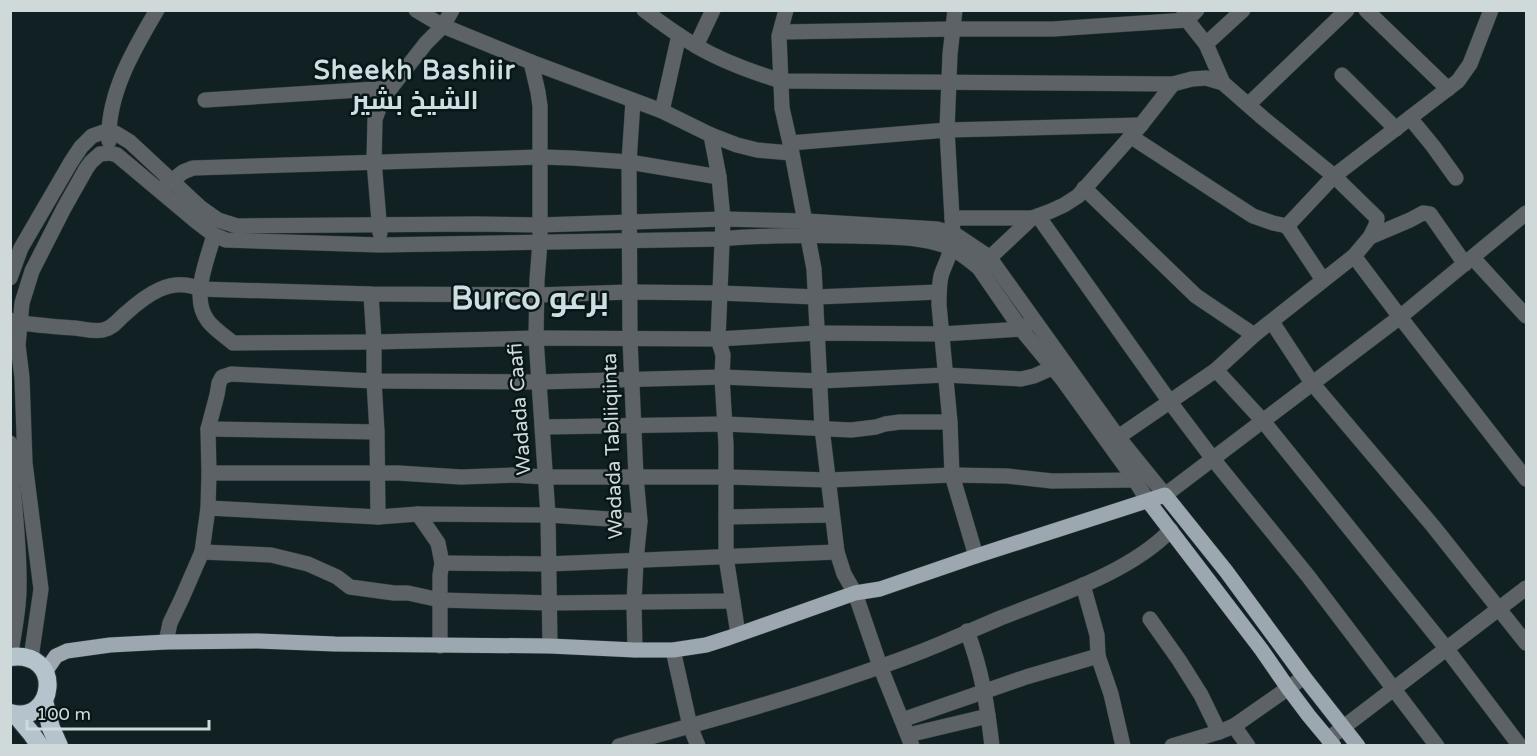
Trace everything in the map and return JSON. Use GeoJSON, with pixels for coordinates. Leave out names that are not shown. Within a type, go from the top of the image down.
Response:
{"type":"FeatureCollection","features":[{"type":"Feature","properties":{"kind":"highway"},"geometry":{"type":"LineString","coordinates":[[10,657],[31,658],[45,672],[48,681],[48,692],[37,709],[27,714],[13,714]]}},
{"type":"Feature","properties":{"kind":"highway"},"geometry":{"type":"LineString","coordinates":[[44,701],[58,746]]}},
{"type":"Feature","properties":{"kind":"highway"},"geometry":{"type":"LineString","coordinates":[[13,714],[40,746]]}},
{"type":"Feature","properties":{"kind":"main road"},"geometry":{"type":"LineString","coordinates":[[45,672],[56,656],[67,651],[110,645],[166,642],[258,640],[335,644],[550,646],[635,650],[673,650],[706,645],[855,594],[880,589],[976,555],[1166,495],[1358,746]]}},
{"type":"Feature","properties":{"kind":"main road"},"geometry":{"type":"LineString","coordinates":[[1148,501],[1262,649],[1287,688],[1331,742]]}},
{"type":"Feature","properties":{"kind":"main road"},"geometry":{"type":"LineString","coordinates":[[1227,603],[1241,592]]}},
{"type":"Feature","properties":{"kind":"street"},"geometry":{"type":"LineString","coordinates":[[110,153],[109,130],[118,86],[136,45],[157,10]]}},
{"type":"Feature","properties":{"kind":"street"},"geometry":{"type":"LineString","coordinates":[[416,10],[443,26],[662,111],[711,135],[757,150],[947,130],[1135,130],[1253,216],[1273,224],[1287,226],[1323,280]]}},
{"type":"Feature","properties":{"kind":"street"},"geometry":{"type":"LineString","coordinates":[[380,245],[374,161],[375,118],[383,98],[426,43],[443,26],[452,10]]}},
{"type":"Feature","properties":{"kind":"street"},"geometry":{"type":"LineString","coordinates":[[644,10],[696,46],[748,71],[781,81],[1173,84],[1192,78],[1206,78],[1223,83],[1249,104],[1334,176],[1377,218],[1370,237],[1354,255],[1254,335],[1216,370],[1113,441]]}},
{"type":"Feature","properties":{"kind":"street"},"geometry":{"type":"LineString","coordinates":[[696,46],[713,10]]}},
{"type":"Feature","properties":{"kind":"street"},"geometry":{"type":"LineString","coordinates":[[786,10],[779,36],[782,108],[814,269],[822,428],[837,552],[907,734]]}},
{"type":"Feature","properties":{"kind":"street"},"geometry":{"type":"LineString","coordinates":[[955,10],[950,54],[947,130],[952,233],[939,292],[952,475],[976,555]]}},
{"type":"Feature","properties":{"kind":"street"},"geometry":{"type":"LineString","coordinates":[[1206,44],[1243,10]]}},
{"type":"Feature","properties":{"kind":"street"},"geometry":{"type":"LineString","coordinates":[[1249,104],[1347,10]]}},
{"type":"Feature","properties":{"kind":"street"},"geometry":{"type":"LineString","coordinates":[[1366,10],[1448,89]]}},
{"type":"Feature","properties":{"kind":"street"},"geometry":{"type":"LineString","coordinates":[[1287,226],[1334,176],[1458,81],[1470,64],[1491,10]]}},
{"type":"Feature","properties":{"kind":"street"},"geometry":{"type":"LineString","coordinates":[[781,32],[1053,29],[1189,14],[1206,44],[1223,83]]}},
{"type":"Feature","properties":{"kind":"street"},"geometry":{"type":"LineString","coordinates":[[662,111],[678,35]]}},
{"type":"Feature","properties":{"kind":"street","name":"Wadada Caafi"},"geometry":{"type":"LineString","coordinates":[[531,62],[540,106],[540,242],[536,338],[548,515],[550,646]]}},
{"type":"Feature","properties":{"kind":"street"},"geometry":{"type":"LineString","coordinates":[[1342,75],[1396,129]]}},
{"type":"Feature","properties":{"kind":"street"},"geometry":{"type":"LineString","coordinates":[[10,278],[21,248],[81,147],[92,136],[109,130],[130,142],[201,208],[218,220],[237,226],[540,225],[723,219],[902,237],[936,243],[952,233],[1035,217],[1064,205],[1078,196],[1173,84]]}},
{"type":"Feature","properties":{"kind":"street"},"geometry":{"type":"LineString","coordinates":[[205,100],[391,88]]}},
{"type":"Feature","properties":{"kind":"street","name":"Wadada Tabliiqiinta"},"geometry":{"type":"LineString","coordinates":[[633,101],[629,162],[630,339],[640,521],[634,603],[635,650]]}},
{"type":"Feature","properties":{"kind":"street"},"geometry":{"type":"LineString","coordinates":[[1410,118],[1456,178]]}},
{"type":"Feature","properties":{"kind":"street"},"geometry":{"type":"LineString","coordinates":[[711,135],[719,177],[723,219],[718,339],[723,355],[726,557],[738,634]]}},
{"type":"Feature","properties":{"kind":"street"},"geometry":{"type":"LineString","coordinates":[[10,657],[20,590],[17,530],[22,389],[15,322],[32,271],[64,208],[92,162],[100,154],[117,155],[214,235],[226,240],[380,245],[721,239],[807,228]]}},
{"type":"Feature","properties":{"kind":"street"},"geometry":{"type":"LineString","coordinates":[[159,191],[183,172],[194,168],[374,161],[572,158],[629,162],[719,177]]}},
{"type":"Feature","properties":{"kind":"street"},"geometry":{"type":"LineString","coordinates":[[1084,188],[1196,296],[1254,335]]}},
{"type":"Feature","properties":{"kind":"street"},"geometry":{"type":"LineString","coordinates":[[1370,237],[1423,213],[1430,214],[1469,261],[1527,316]]}},
{"type":"Feature","properties":{"kind":"street"},"geometry":{"type":"LineString","coordinates":[[1113,441],[1166,495],[1400,317],[1527,213]]}},
{"type":"Feature","properties":{"kind":"street"},"geometry":{"type":"LineString","coordinates":[[984,263],[1035,217]]}},
{"type":"Feature","properties":{"kind":"street"},"geometry":{"type":"LineString","coordinates":[[1035,217],[1170,402],[1308,576],[1437,746]]}},
{"type":"Feature","properties":{"kind":"street"},"geometry":{"type":"LineString","coordinates":[[952,233],[970,260],[984,263],[1033,319],[1067,377],[1113,441],[1148,501]]}},
{"type":"Feature","properties":{"kind":"street"},"geometry":{"type":"LineString","coordinates":[[214,235],[200,289],[200,300],[207,320],[233,343],[536,338],[718,339],[817,333],[942,334],[1021,329],[1033,319]]}},
{"type":"Feature","properties":{"kind":"street"},"geometry":{"type":"LineString","coordinates":[[1354,255],[1527,479]]}},
{"type":"Feature","properties":{"kind":"street"},"geometry":{"type":"LineString","coordinates":[[984,263],[1021,329],[1052,368],[1067,377]]}},
{"type":"Feature","properties":{"kind":"street"},"geometry":{"type":"LineString","coordinates":[[15,322],[105,330],[152,292],[180,284],[200,289],[371,294],[537,295],[630,292],[816,297],[939,292]]}},
{"type":"Feature","properties":{"kind":"street"},"geometry":{"type":"LineString","coordinates":[[371,294],[378,517]]}},
{"type":"Feature","properties":{"kind":"street"},"geometry":{"type":"LineString","coordinates":[[1272,322],[1312,383],[1433,526],[1527,643]]}},
{"type":"Feature","properties":{"kind":"street"},"geometry":{"type":"LineString","coordinates":[[166,642],[170,623],[202,552],[208,508],[208,429],[219,383],[226,375],[374,381],[538,382],[722,377],[820,381],[945,375],[1021,378],[1034,376],[1052,368]]}},
{"type":"Feature","properties":{"kind":"street"},"geometry":{"type":"LineString","coordinates":[[1216,370],[1263,421],[1446,648],[1520,746]]}},
{"type":"Feature","properties":{"kind":"street"},"geometry":{"type":"LineString","coordinates":[[543,427],[725,424],[851,430],[900,422],[950,422]]}},
{"type":"Feature","properties":{"kind":"street"},"geometry":{"type":"LineString","coordinates":[[208,429],[377,432]]}},
{"type":"Feature","properties":{"kind":"street"},"geometry":{"type":"LineString","coordinates":[[10,443],[18,463],[41,589],[31,658]]}},
{"type":"Feature","properties":{"kind":"street"},"geometry":{"type":"LineString","coordinates":[[209,473],[398,473],[461,477],[514,475],[829,480],[952,475],[1007,476],[1052,481],[1135,480]]}},
{"type":"Feature","properties":{"kind":"street"},"geometry":{"type":"LineString","coordinates":[[208,508],[378,517],[418,514],[548,515],[640,521]]}},
{"type":"Feature","properties":{"kind":"street"},"geometry":{"type":"LineString","coordinates":[[418,514],[438,543],[442,563],[440,646]]}},
{"type":"Feature","properties":{"kind":"street"},"geometry":{"type":"LineString","coordinates":[[726,517],[832,515]]}},
{"type":"Feature","properties":{"kind":"street"},"geometry":{"type":"LineString","coordinates":[[619,746],[792,697],[938,645],[967,631],[1030,608],[1128,564],[1158,543],[1171,530]]}},
{"type":"Feature","properties":{"kind":"street"},"geometry":{"type":"LineString","coordinates":[[202,552],[271,555],[308,564],[337,577],[350,587],[408,593],[440,600],[549,603],[733,601]]}},
{"type":"Feature","properties":{"kind":"street"},"geometry":{"type":"LineString","coordinates":[[442,563],[548,564],[837,552]]}},
{"type":"Feature","properties":{"kind":"street"},"geometry":{"type":"LineString","coordinates":[[1083,585],[1097,635],[1098,656],[1111,694],[1123,746]]}},
{"type":"Feature","properties":{"kind":"street"},"geometry":{"type":"LineString","coordinates":[[1331,742],[1344,726],[1527,588]]}},
{"type":"Feature","properties":{"kind":"street"},"geometry":{"type":"LineString","coordinates":[[20,590],[41,589]]}},
{"type":"Feature","properties":{"kind":"street"},"geometry":{"type":"LineString","coordinates":[[1150,619],[1201,695],[1219,732]]}},
{"type":"Feature","properties":{"kind":"street"},"geometry":{"type":"LineString","coordinates":[[967,631],[979,664],[992,746]]}},
{"type":"Feature","properties":{"kind":"street"},"geometry":{"type":"LineString","coordinates":[[673,650],[690,726],[698,746]]}},
{"type":"Feature","properties":{"kind":"street"},"geometry":{"type":"LineString","coordinates":[[907,734],[985,692],[1026,677],[1098,656]]}},
{"type":"Feature","properties":{"kind":"street"},"geometry":{"type":"LineString","coordinates":[[1172,746],[1234,726],[1304,677]]}},
{"type":"Feature","properties":{"kind":"street"},"geometry":{"type":"LineString","coordinates":[[907,734],[988,716]]}},
{"type":"Feature","properties":{"kind":"street"},"geometry":{"type":"LineString","coordinates":[[1234,726],[1248,746]]}},
{"type":"Feature","properties":{"kind":"district","name":"Sheekh Bashiir الشيخ بشير"},"geometry":{"type":"Point","coordinates":[415,85]}},
{"type":"Feature","properties":{"kind":"district","name":"Burco برعو"},"geometry":{"type":"Point","coordinates":[530,299]}}]}
